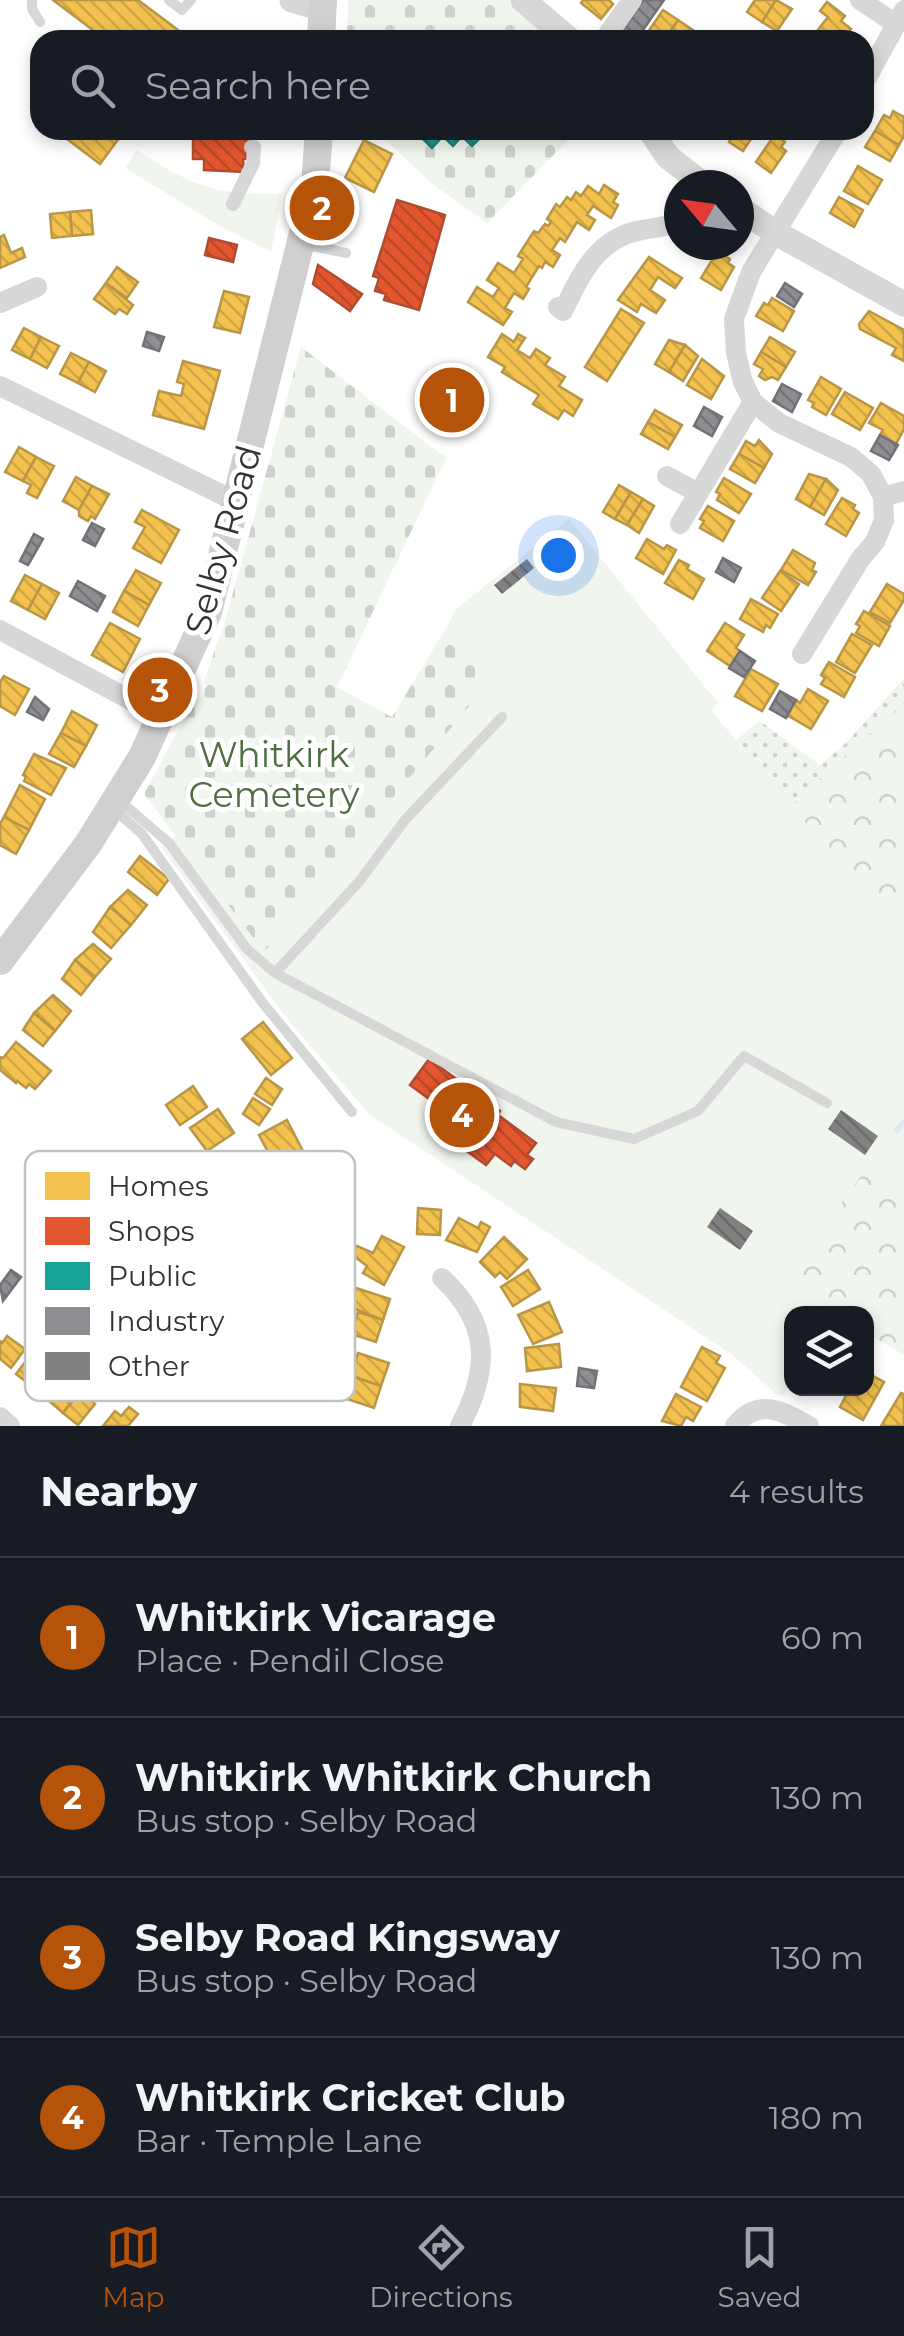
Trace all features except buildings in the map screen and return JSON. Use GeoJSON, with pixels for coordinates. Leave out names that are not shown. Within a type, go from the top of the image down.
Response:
{"type":"FeatureCollection","features":[{"type":"Feature","properties":{"kind":"main road"},"geometry":{"type":"LineString","coordinates":[[321,30],[322,4]]}},
{"type":"Feature","properties":{"kind":"main road","name":"Selby Road"},"geometry":{"type":"LineString","coordinates":[[0,961],[46,904],[114,803],[162,717],[208,612],[315,185],[318,140]]}},
{"type":"Feature","properties":{"kind":"street"},"geometry":{"type":"LineString","coordinates":[[292,0],[322,4]]}},
{"type":"Feature","properties":{"kind":"street"},"geometry":{"type":"LineString","coordinates":[[524,0],[558,30]]}},
{"type":"Feature","properties":{"kind":"street"},"geometry":{"type":"LineString","coordinates":[[611,30],[632,0]]}},
{"type":"Feature","properties":{"kind":"street"},"geometry":{"type":"LineString","coordinates":[[860,0],[900,17],[874,65]]}},
{"type":"Feature","properties":{"kind":"street"},"geometry":{"type":"LineString","coordinates":[[657,140],[668,157],[685,170]]}},
{"type":"Feature","properties":{"kind":"street"},"geometry":{"type":"LineString","coordinates":[[802,654],[875,542],[894,494],[851,457],[779,424],[753,402],[736,354],[734,318],[751,272],[832,140]]}},
{"type":"Feature","properties":{"kind":"street"},"geometry":{"type":"LineString","coordinates":[[233,204],[254,163],[251,147]]}},
{"type":"Feature","properties":{"kind":"street"},"geometry":{"type":"LineString","coordinates":[[754,218],[904,304]]}},
{"type":"Feature","properties":{"kind":"street"},"geometry":{"type":"LineString","coordinates":[[558,307],[563,311],[604,245],[639,230],[664,226]]}},
{"type":"Feature","properties":{"kind":"street"},"geometry":{"type":"LineString","coordinates":[[0,304],[37,287]]}},
{"type":"Feature","properties":{"kind":"street"},"geometry":{"type":"LineString","coordinates":[[0,386],[236,502]]}},
{"type":"Feature","properties":{"kind":"street"},"geometry":{"type":"LineString","coordinates":[[680,524],[753,402]]}},
{"type":"Feature","properties":{"kind":"street"},"geometry":{"type":"LineString","coordinates":[[667,476],[698,492]]}},
{"type":"Feature","properties":{"kind":"street"},"geometry":{"type":"LineString","coordinates":[[0,630],[162,717]]}},
{"type":"Feature","properties":{"kind":"street"},"geometry":{"type":"LineString","coordinates":[[442,1278],[466,1304],[479,1334],[481,1350],[479,1383],[460,1426]]}},
{"type":"Feature","properties":{"kind":"street"},"geometry":{"type":"LineString","coordinates":[[736,1426],[746,1414],[769,1407],[809,1426]]}},
{"type":"Feature","properties":{"kind":"street"},"geometry":{"type":"LineString","coordinates":[[0,1417],[10,1426]]}},
{"type":"Feature","properties":{"kind":"lane"},"geometry":{"type":"LineString","coordinates":[[32,0],[32,9],[40,22]]}},
{"type":"Feature","properties":{"kind":"lane"},"geometry":{"type":"LineString","coordinates":[[168,0],[182,10],[191,0]]}},
{"type":"Feature","properties":{"kind":"lane"},"geometry":{"type":"LineString","coordinates":[[300,244],[346,254]]}},
{"type":"Feature","properties":{"kind":"lane"},"geometry":{"type":"LineString","coordinates":[[274,973],[358,883],[406,820],[502,716]]}},
{"type":"Feature","properties":{"kind":"lane"},"geometry":{"type":"LineString","coordinates":[[114,803],[169,843],[247,950],[274,973],[556,1122],[634,1139],[698,1111],[744,1056],[827,1103]]}},
{"type":"Feature","properties":{"kind":"lane"},"geometry":{"type":"LineString","coordinates":[[114,803],[142,834],[262,1002],[352,1112]]}},
{"type":"Feature","properties":{"kind":"green space"},"geometry":{"type":"Polygon","coordinates":[[[348,0],[523,0],[558,30],[347,30],[348,0]]]}},
{"type":"Feature","properties":{"kind":"green space"},"geometry":{"type":"Polygon","coordinates":[[[386,140],[424,140],[432,148],[439,140],[453,145],[466,140],[473,146],[478,140],[568,140],[487,223],[431,183],[386,140]]]}},
{"type":"Feature","properties":{"kind":"green space"},"geometry":{"type":"Polygon","coordinates":[[[137,150],[205,186],[240,193],[282,194],[271,252],[125,168],[137,150]]]}},
{"type":"Feature","properties":{"kind":"green space","name":"Whitkirk Cemetery"},"geometry":{"type":"Polygon","coordinates":[[[301,347],[446,458],[337,687],[392,717],[448,625],[492,679],[264,953],[144,794],[206,686],[204,680],[224,625],[301,347]]]}},
{"type":"Feature","properties":{"kind":"green space"},"geometry":{"type":"Polygon","coordinates":[[[569,519],[718,703],[711,710],[790,806],[904,929],[904,1178],[888,1166],[868,1166],[783,1283],[821,1306],[784,1306],[784,1396],[776,1394],[734,1356],[369,1114],[289,1021],[161,847],[176,836],[264,952],[492,679],[448,625],[456,609],[569,519]]]}},
{"type":"Feature","properties":{"kind":"green space"},"geometry":{"type":"Polygon","coordinates":[[[904,678],[904,726],[889,913],[790,806],[736,740],[760,721],[820,765],[848,741],[904,678]]]}},
{"type":"Feature","properties":{"kind":"green space"},"geometry":{"type":"Polygon","coordinates":[[[904,703],[904,929],[790,806],[904,703]]]}},
{"type":"Feature","properties":{"kind":"green space"},"geometry":{"type":"Polygon","coordinates":[[[904,1145],[904,1355],[874,1337],[874,1306],[821,1306],[782,1284],[868,1166],[904,1145]]]}},
{"type":"Feature","properties":{"kind":"waterway"},"geometry":{"type":"LineString","coordinates":[[897,1130],[904,1122]]}},
{"type":"Feature","properties":{"kind":"place","name":"Whitkirk Whitkirk Church"},"geometry":{"type":"Point","coordinates":[322,208]}},
{"type":"Feature","properties":{"kind":"place","name":"Whitkirk Vicarage"},"geometry":{"type":"Point","coordinates":[452,400]}},
{"type":"Feature","properties":{"kind":"place","name":"Selby Road Kingsway"},"geometry":{"type":"Point","coordinates":[160,690]}},
{"type":"Feature","properties":{"kind":"place","name":"Whitkirk Cricket Club"},"geometry":{"type":"Point","coordinates":[462,1115]}}]}
